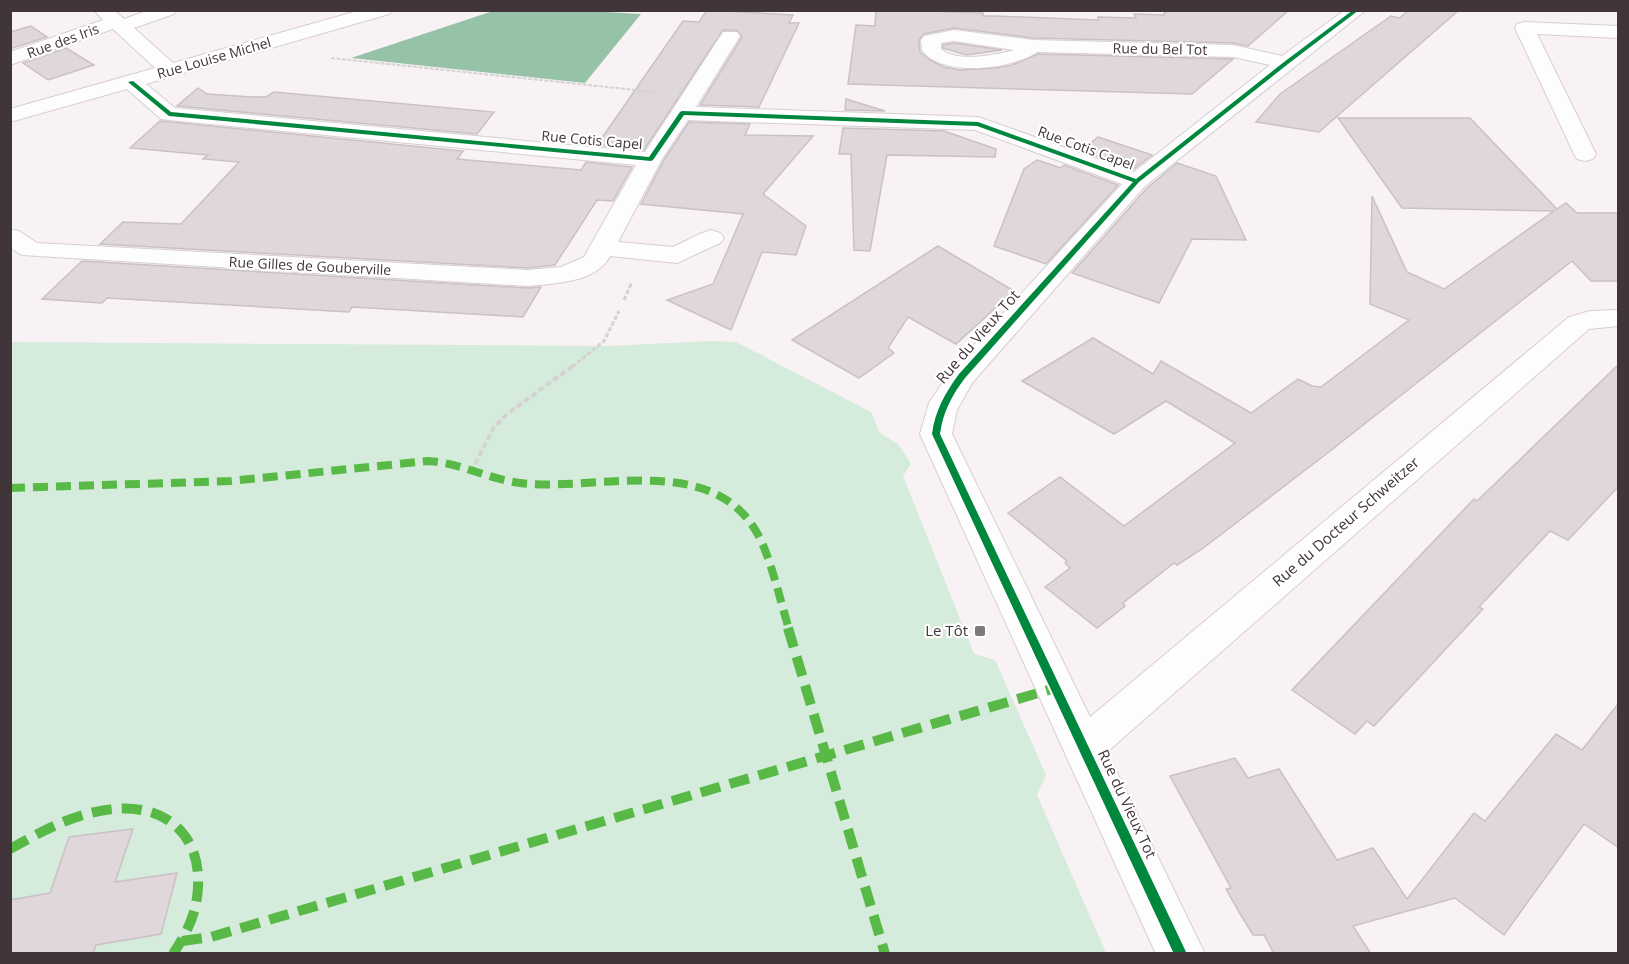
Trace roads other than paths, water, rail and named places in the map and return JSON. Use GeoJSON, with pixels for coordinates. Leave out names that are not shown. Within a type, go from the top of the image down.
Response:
{"type":"FeatureCollection","features":[{"type":"Feature","properties":{"kind":"street","name":"Rue des Iris"},"geometry":{"type":"LineString","coordinates":[[10,59],[113,20],[168,10]]}},
{"type":"Feature","properties":{"kind":"street","name":"Rue Louise Michel"},"geometry":{"type":"LineString","coordinates":[[10,116],[383,10]]}},
{"type":"Feature","properties":{"kind":"street","name":"Rue du Vieux Tot"},"geometry":{"type":"LineString","coordinates":[[1181,954],[936,434],[938,415],[946,397],[962,376],[1137,181],[1357,10]]}},
{"type":"Feature","properties":{"kind":"street"},"geometry":{"type":"LineString","coordinates":[[113,20],[169,70]]}},
{"type":"Feature","properties":{"kind":"street"},"geometry":{"type":"LineString","coordinates":[[1585,154],[1524,28],[1618,32]]}},
{"type":"Feature","properties":{"kind":"street"},"geometry":{"type":"LineString","coordinates":[[687,105],[730,36]]}},
{"type":"Feature","properties":{"kind":"street","name":"Rue du Bel Tot"},"geometry":{"type":"LineString","coordinates":[[1033,46],[1233,51],[1286,63]]}},
{"type":"Feature","properties":{"kind":"street","name":"Rue Cotis Capel"},"geometry":{"type":"LineString","coordinates":[[131,82],[169,114],[651,159],[687,105],[978,124],[1137,181]]}},
{"type":"Feature","properties":{"kind":"street","name":"Rue Gilles de Gouberville"},"geometry":{"type":"LineString","coordinates":[[21,243],[528,278],[566,274],[594,262],[651,159]]}},
{"type":"Feature","properties":{"kind":"street"},"geometry":{"type":"LineString","coordinates":[[603,248],[677,255],[711,238]]}},
{"type":"Feature","properties":{"kind":"street","name":"Rue du Docteur Schweitzer"},"geometry":{"type":"LineString","coordinates":[[1083,748],[1579,323],[1590,319],[1618,318]]}},
{"type":"Feature","properties":{"kind":"place","name":"Le Tôt"},"geometry":{"type":"Point","coordinates":[980,631]}}]}
